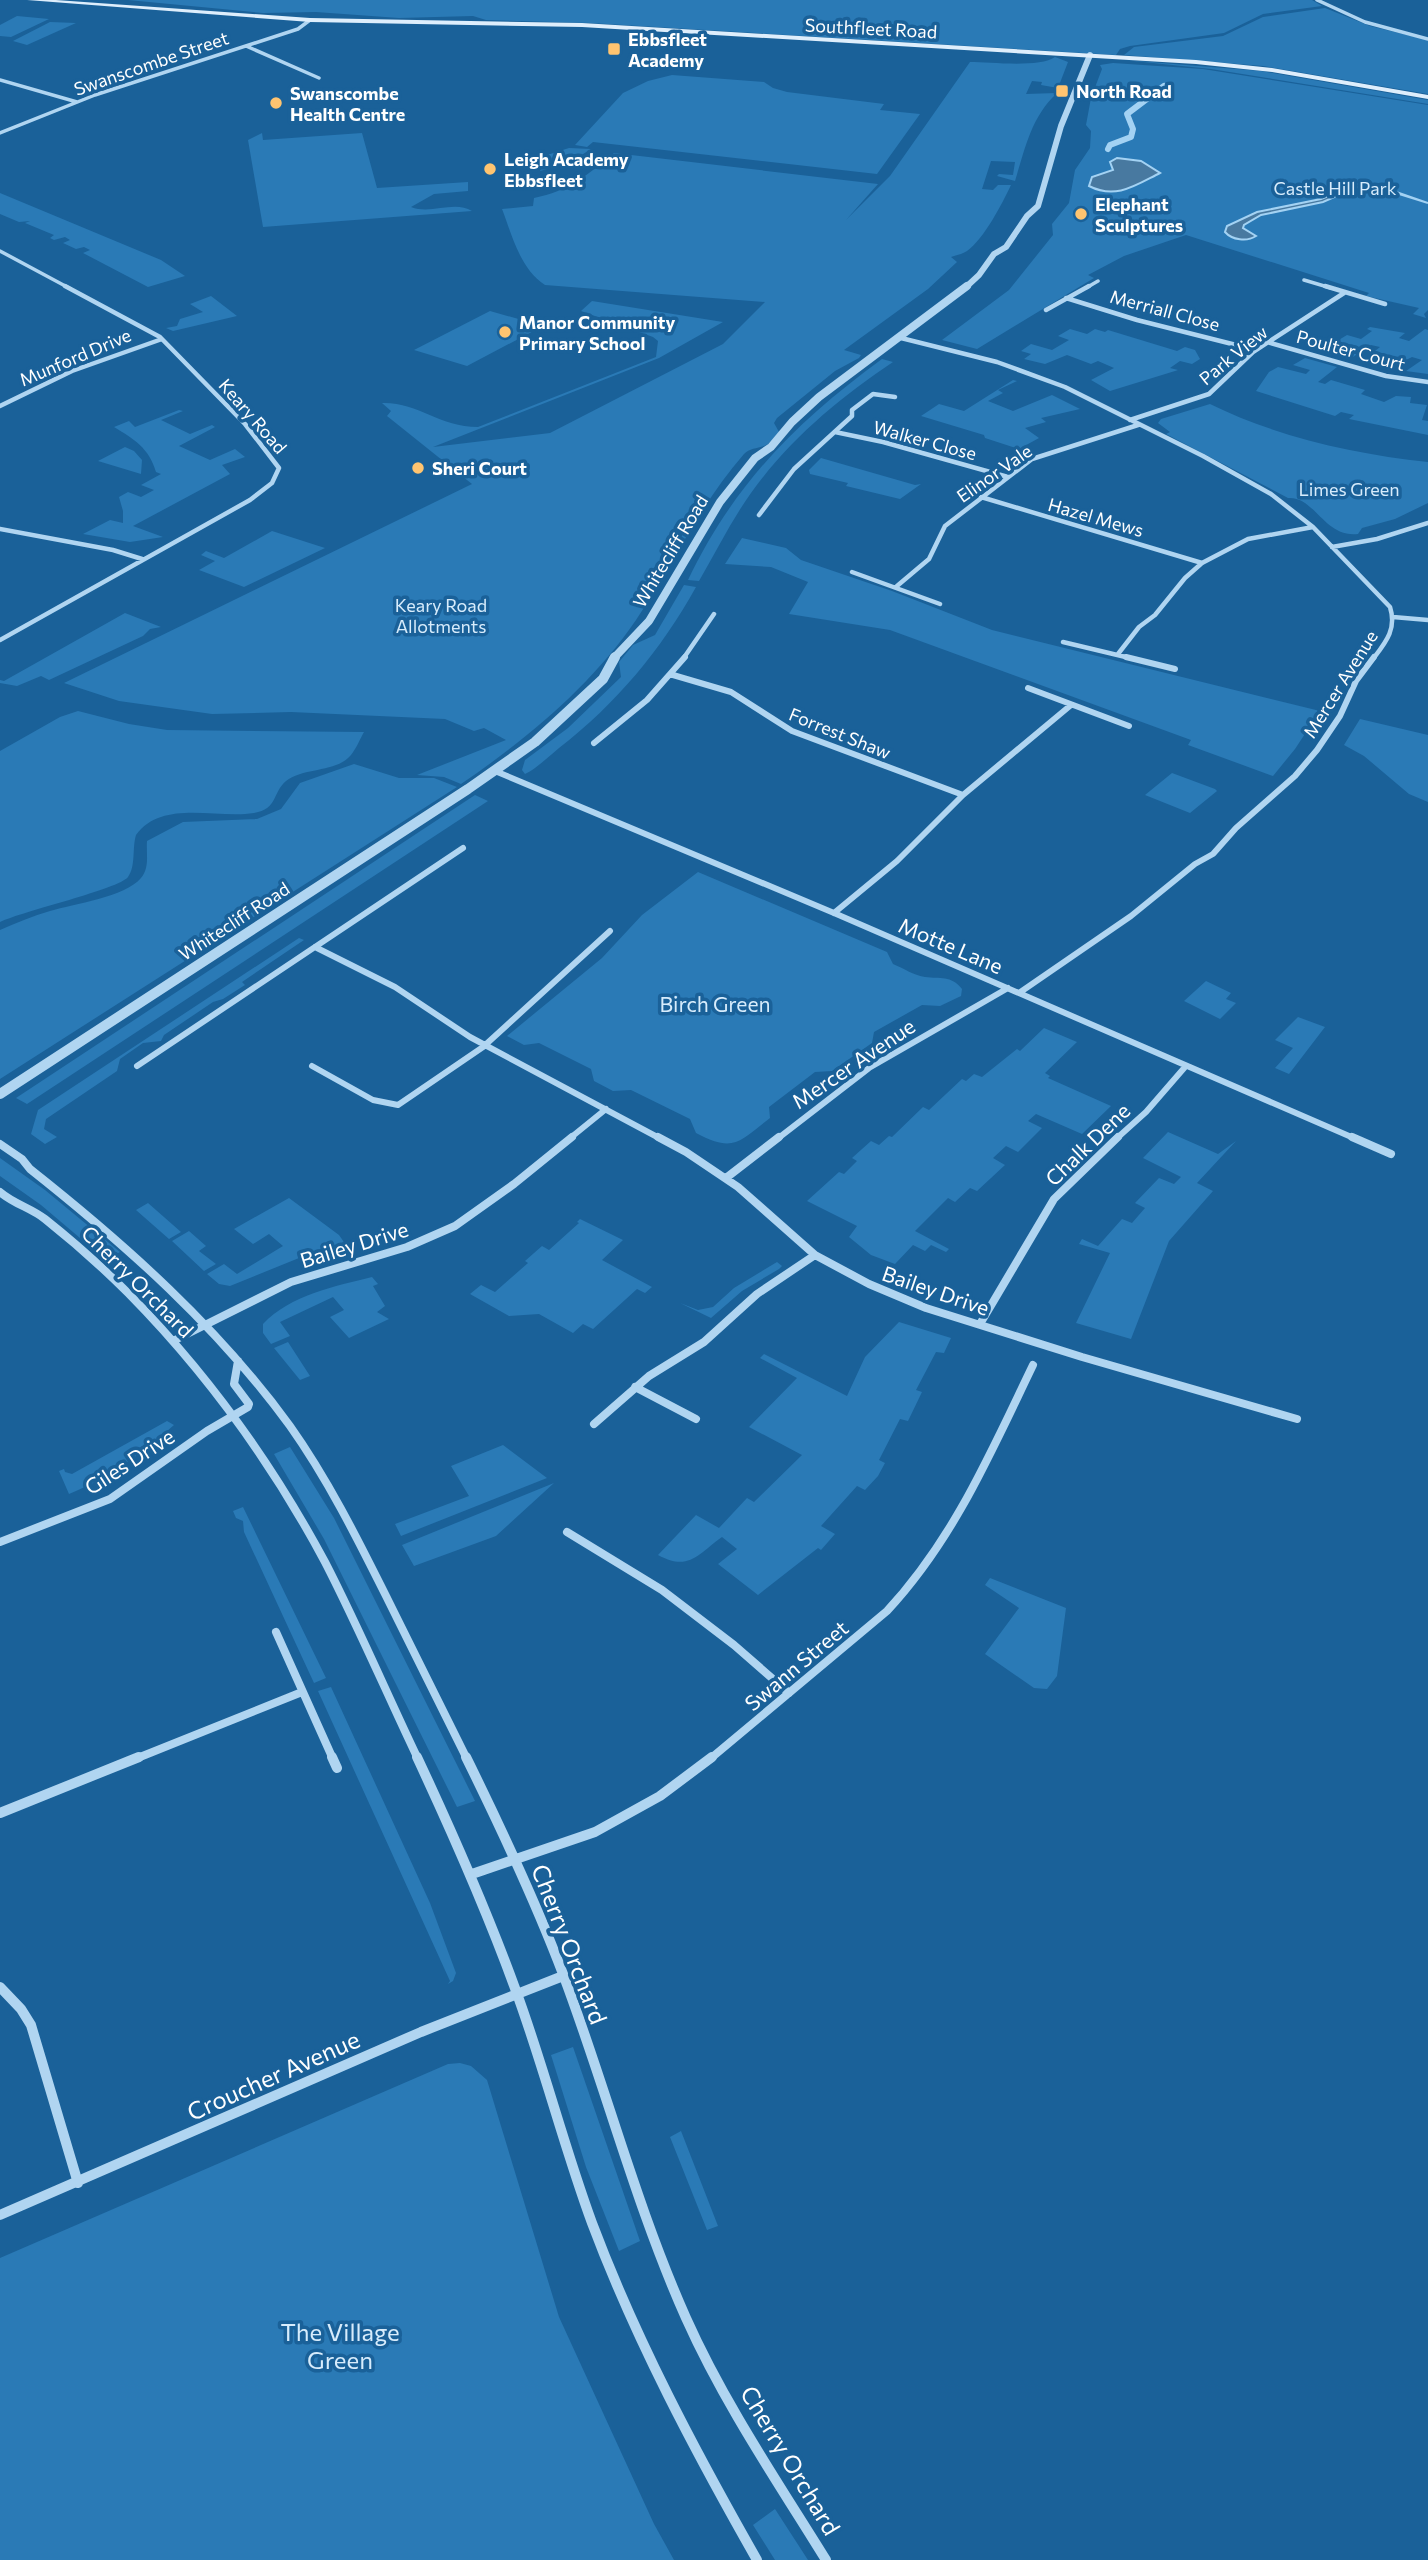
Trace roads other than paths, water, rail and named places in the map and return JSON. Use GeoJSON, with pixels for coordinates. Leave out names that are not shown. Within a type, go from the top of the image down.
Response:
{"type":"FeatureCollection","features":[{"type":"Feature","properties":{"kind":"main road","name":"Southfleet Road"},"geometry":{"type":"LineString","coordinates":[[30,0],[310,20],[582,25],[1090,55],[1245,66],[1428,97]]}},
{"type":"Feature","properties":{"kind":"street"},"geometry":{"type":"LineString","coordinates":[[1317,0],[1365,22],[1428,38]]}},
{"type":"Feature","properties":{"kind":"street","name":"Swanscombe Street"},"geometry":{"type":"LineString","coordinates":[[0,133],[77,102],[298,29],[310,20]]}},
{"type":"Feature","properties":{"kind":"street"},"geometry":{"type":"LineString","coordinates":[[246,46],[319,78]]}},
{"type":"Feature","properties":{"kind":"street","name":"Whitecliff Road"},"geometry":{"type":"LineString","coordinates":[[0,1094],[495,771],[563,718],[603,679],[613,659],[649,621],[720,502],[755,458],[771,447],[812,403],[901,338],[976,278],[995,253],[1006,247],[1027,215],[1038,206],[1059,130],[1090,55]]}},
{"type":"Feature","properties":{"kind":"street"},"geometry":{"type":"LineString","coordinates":[[0,80],[77,102]]}},
{"type":"Feature","properties":{"kind":"street","name":"Keary Road"},"geometry":{"type":"LineString","coordinates":[[0,251],[137,323],[162,339],[245,424],[279,468],[274,481],[254,497],[0,639]]}},
{"type":"Feature","properties":{"kind":"street"},"geometry":{"type":"LineString","coordinates":[[1304,280],[1385,304]]}},
{"type":"Feature","properties":{"kind":"street","name":"Merriall Close"},"geometry":{"type":"LineString","coordinates":[[1046,310],[1098,281]]}},
{"type":"Feature","properties":{"kind":"street","name":"Park View"},"geometry":{"type":"LineString","coordinates":[[1130,420],[1209,394],[1256,350],[1345,293]]}},
{"type":"Feature","properties":{"kind":"street","name":"Merriall Close"},"geometry":{"type":"LineString","coordinates":[[1066,299],[1256,350]]}},
{"type":"Feature","properties":{"kind":"street","name":"Mercer Avenue"},"geometry":{"type":"LineString","coordinates":[[901,338],[1002,363],[1073,391],[1203,456],[1271,494],[1313,527],[1378,593],[1390,607],[1393,617],[1388,640],[1356,681],[1340,716],[1317,750],[1295,776],[1236,828],[1213,854],[1195,864],[1131,916],[1019,993]]}},
{"type":"Feature","properties":{"kind":"street","name":"Munford Drive"},"geometry":{"type":"LineString","coordinates":[[0,405],[81,367],[162,339]]}},
{"type":"Feature","properties":{"kind":"street","name":"Poulter Court"},"geometry":{"type":"LineString","coordinates":[[1267,342],[1386,376],[1428,382]]}},
{"type":"Feature","properties":{"kind":"street","name":"Walker Close"},"geometry":{"type":"LineString","coordinates":[[759,515],[789,475],[852,416],[852,410],[873,394],[895,397]]}},
{"type":"Feature","properties":{"kind":"street","name":"Elinor Vale"},"geometry":{"type":"LineString","coordinates":[[897,586],[929,559],[944,527],[1008,477],[1040,456],[1138,425]]}},
{"type":"Feature","properties":{"kind":"street","name":"Walker Close"},"geometry":{"type":"LineString","coordinates":[[835,432],[877,440],[1008,477]]}},
{"type":"Feature","properties":{"kind":"street","name":"Hazel Mews"},"geometry":{"type":"LineString","coordinates":[[981,497],[1202,563]]}},
{"type":"Feature","properties":{"kind":"street"},"geometry":{"type":"LineString","coordinates":[[1332,547],[1377,539],[1428,523]]}},
{"type":"Feature","properties":{"kind":"street"},"geometry":{"type":"LineString","coordinates":[[1118,654],[1139,627],[1155,615],[1185,578],[1202,563],[1251,538],[1313,527]]}},
{"type":"Feature","properties":{"kind":"street"},"geometry":{"type":"LineString","coordinates":[[0,529],[116,550],[142,559]]}},
{"type":"Feature","properties":{"kind":"street"},"geometry":{"type":"LineString","coordinates":[[852,572],[897,586],[940,604]]}},
{"type":"Feature","properties":{"kind":"street"},"geometry":{"type":"LineString","coordinates":[[594,743],[647,702],[673,675],[714,614]]}},
{"type":"Feature","properties":{"kind":"street"},"geometry":{"type":"LineString","coordinates":[[1393,617],[1428,620]]}},
{"type":"Feature","properties":{"kind":"street"},"geometry":{"type":"LineString","coordinates":[[1063,642],[1175,668]]}},
{"type":"Feature","properties":{"kind":"street","name":"Forrest Shaw"},"geometry":{"type":"LineString","coordinates":[[673,675],[731,692],[788,728],[963,795]]}},
{"type":"Feature","properties":{"kind":"street"},"geometry":{"type":"LineString","coordinates":[[1028,688],[1129,726]]}},
{"type":"Feature","properties":{"kind":"street"},"geometry":{"type":"LineString","coordinates":[[834,913],[897,861],[963,795],[1071,705]]}},
{"type":"Feature","properties":{"kind":"street","name":"Motte Lane"},"geometry":{"type":"LineString","coordinates":[[495,771],[834,913],[1391,1154]]}},
{"type":"Feature","properties":{"kind":"street"},"geometry":{"type":"LineString","coordinates":[[137,1066],[463,848]]}},
{"type":"Feature","properties":{"kind":"street"},"geometry":{"type":"LineString","coordinates":[[312,1066],[373,1100],[398,1105],[420,1093],[485,1045],[610,931]]}},
{"type":"Feature","properties":{"kind":"street","name":"Bailey Drive"},"geometry":{"type":"LineString","coordinates":[[315,947],[396,987],[452,1027],[686,1152],[726,1178],[815,1255],[888,1294],[1161,1381],[1297,1419]]}},
{"type":"Feature","properties":{"kind":"street","name":"Mercer Avenue"},"geometry":{"type":"LineString","coordinates":[[726,1178],[869,1068],[1008,988]]}},
{"type":"Feature","properties":{"kind":"street","name":"Chalk Dene"},"geometry":{"type":"LineString","coordinates":[[980,1324],[1054,1199],[1076,1175],[1146,1112],[1185,1067]]}},
{"type":"Feature","properties":{"kind":"street","name":"Bailey Drive"},"geometry":{"type":"LineString","coordinates":[[173,1341],[302,1278],[397,1251],[455,1226],[514,1184],[606,1109]]}},
{"type":"Feature","properties":{"kind":"street","name":"Cherry Orchard"},"geometry":{"type":"LineString","coordinates":[[0,1144],[114,1235],[206,1324],[291,1429],[348,1522],[489,1802],[514,1858],[563,1976],[639,2204],[689,2323],[766,2464],[826,2560]]}},
{"type":"Feature","properties":{"kind":"street","name":"Cherry Orchard"},"geometry":{"type":"LineString","coordinates":[[0,1192],[19,1206],[37,1213],[81,1250],[136,1300],[173,1341],[232,1415],[277,1480],[324,1563],[472,1874],[517,1993],[592,2223],[616,2280],[670,2404],[757,2560]]}},
{"type":"Feature","properties":{"kind":"street"},"geometry":{"type":"LineString","coordinates":[[594,1424],[635,1387],[663,1366],[704,1342],[757,1294],[815,1255]]}},
{"type":"Feature","properties":{"kind":"street"},"geometry":{"type":"LineString","coordinates":[[232,1415],[249,1404],[234,1384],[238,1361]]}},
{"type":"Feature","properties":{"kind":"street","name":"Swann Street"},"geometry":{"type":"LineString","coordinates":[[472,1874],[595,1832],[637,1810],[696,1771],[887,1611],[912,1586],[967,1498],[1033,1365]]}},
{"type":"Feature","properties":{"kind":"street"},"geometry":{"type":"LineString","coordinates":[[635,1387],[696,1419]]}},
{"type":"Feature","properties":{"kind":"street","name":"Giles Drive"},"geometry":{"type":"LineString","coordinates":[[0,1542],[110,1499],[232,1415]]}},
{"type":"Feature","properties":{"kind":"street"},"geometry":{"type":"LineString","coordinates":[[567,1532],[662,1590],[734,1645],[789,1693]]}},
{"type":"Feature","properties":{"kind":"street"},"geometry":{"type":"LineString","coordinates":[[276,1632],[337,1768]]}},
{"type":"Feature","properties":{"kind":"street"},"geometry":{"type":"LineString","coordinates":[[0,1813],[302,1692]]}},
{"type":"Feature","properties":{"kind":"street","name":"Croucher Avenue"},"geometry":{"type":"LineString","coordinates":[[0,2216],[187,2137],[370,2054],[563,1976]]}},
{"type":"Feature","properties":{"kind":"street"},"geometry":{"type":"LineString","coordinates":[[0,1987],[21,2009],[31,2025],[78,2183]]}},
{"type":"Feature","properties":{"kind":"waterway"},"geometry":{"type":"LineString","coordinates":[[1108,149],[1110,145],[1131,137],[1133,129],[1127,114],[1164,86]]}},
{"type":"Feature","properties":{"kind":"place","name":"Ebbsfleet Academy"},"geometry":{"type":"Point","coordinates":[614,49]}},
{"type":"Feature","properties":{"kind":"place","name":"North Road"},"geometry":{"type":"Point","coordinates":[1062,91]}},
{"type":"Feature","properties":{"kind":"place","name":"Swanscombe Health Centre"},"geometry":{"type":"Point","coordinates":[276,103]}},
{"type":"Feature","properties":{"kind":"place","name":"Leigh Academy Ebbsfleet"},"geometry":{"type":"Point","coordinates":[490,169]}},
{"type":"Feature","properties":{"kind":"place","name":"Elephant Sculptures"},"geometry":{"type":"Point","coordinates":[1081,214]}},
{"type":"Feature","properties":{"kind":"place","name":"Manor Community Primary School"},"geometry":{"type":"Point","coordinates":[505,332]}},
{"type":"Feature","properties":{"kind":"place","name":"Sheri Court"},"geometry":{"type":"Point","coordinates":[418,468]}},
{"type":"Feature","properties":{"kind":"park label","name":"Castle Hill Park"},"geometry":{"type":"Point","coordinates":[1335,188]}},
{"type":"Feature","properties":{"kind":"park label","name":"Limes Green"},"geometry":{"type":"Point","coordinates":[1349,489]}},
{"type":"Feature","properties":{"kind":"park label","name":"Keary Road Allotments"},"geometry":{"type":"Point","coordinates":[441,615]}},
{"type":"Feature","properties":{"kind":"park label","name":"Birch Green"},"geometry":{"type":"Point","coordinates":[715,1003]}},
{"type":"Feature","properties":{"kind":"park label","name":"The Village Green"},"geometry":{"type":"Point","coordinates":[340,2345]}}]}
